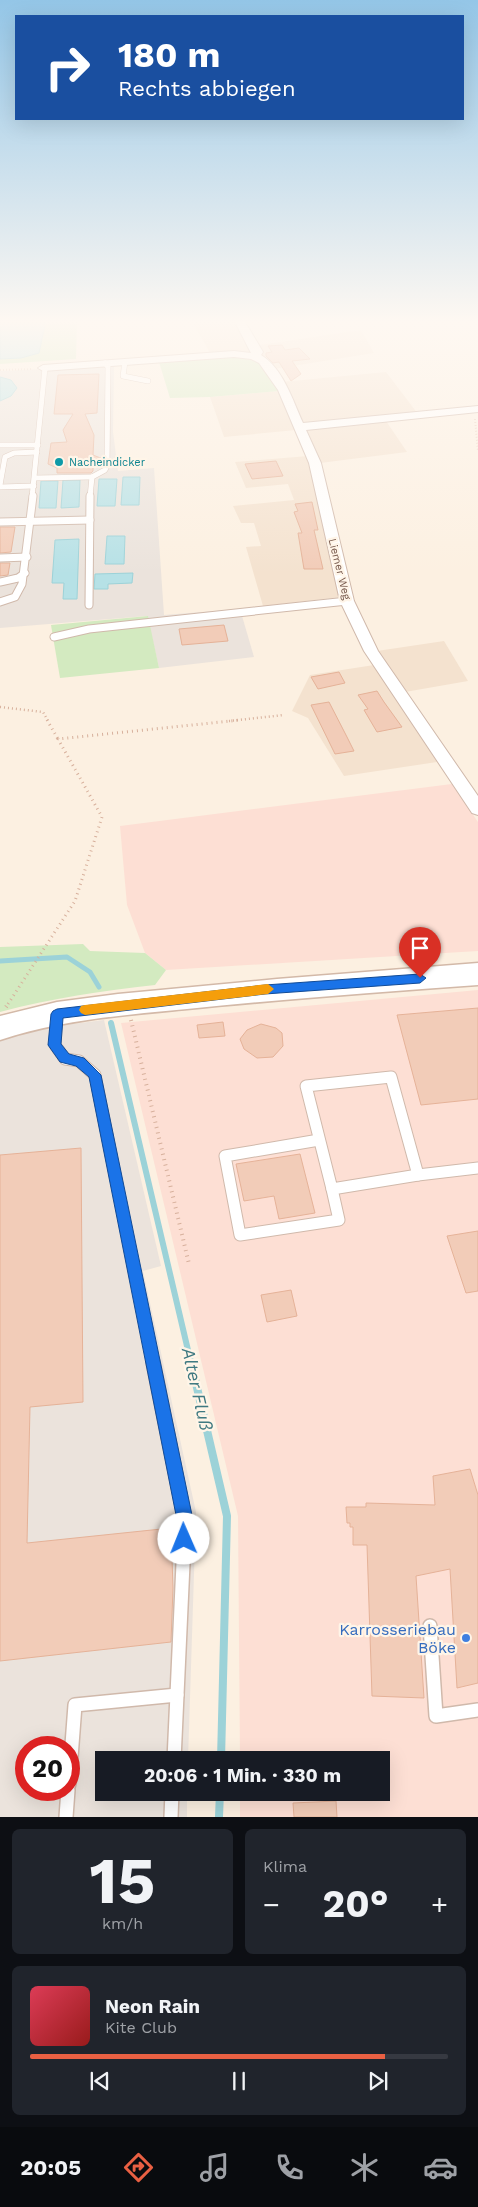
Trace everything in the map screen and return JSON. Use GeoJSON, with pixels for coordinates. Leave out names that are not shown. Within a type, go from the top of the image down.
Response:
{"type":"FeatureCollection","features":[{"type":"Feature","properties":{"kind":"street","name":"Liemer Weg"},"geometry":{"type":"LineString","coordinates":[[289,405],[315,463],[347,602],[371,651],[478,809]]}},
{"type":"Feature","properties":{"kind":"street"},"geometry":{"type":"LineString","coordinates":[[300,427],[476,410]]}},
{"type":"Feature","properties":{"kind":"street"},"geometry":{"type":"LineString","coordinates":[[3,1027],[57,1014],[265,989],[478,974]]}},
{"type":"Feature","properties":{"kind":"lane"},"geometry":{"type":"LineString","coordinates":[[0,602],[15,599],[21,592],[25,573],[41,405]]}},
{"type":"Feature","properties":{"kind":"lane"},"geometry":{"type":"LineString","coordinates":[[35,478],[92,477],[105,470],[107,466],[108,405]]}},
{"type":"Feature","properties":{"kind":"lane"},"geometry":{"type":"LineString","coordinates":[[0,444],[38,445]]}},
{"type":"Feature","properties":{"kind":"lane"},"geometry":{"type":"LineString","coordinates":[[34,486],[0,486],[5,457],[14,454],[37,452]]}},
{"type":"Feature","properties":{"kind":"lane"},"geometry":{"type":"LineString","coordinates":[[89,605],[90,482],[92,477]]}},
{"type":"Feature","properties":{"kind":"lane"},"geometry":{"type":"LineString","coordinates":[[0,522],[90,520]]}},
{"type":"Feature","properties":{"kind":"lane"},"geometry":{"type":"LineString","coordinates":[[0,558],[27,557]]}},
{"type":"Feature","properties":{"kind":"lane"},"geometry":{"type":"LineString","coordinates":[[0,582],[18,578],[25,573]]}},
{"type":"Feature","properties":{"kind":"lane"},"geometry":{"type":"LineString","coordinates":[[54,637],[89,629],[347,602]]}},
{"type":"Feature","properties":{"kind":"lane"},"geometry":{"type":"LineString","coordinates":[[57,1014],[55,1045],[65,1059],[79,1062],[95,1075],[185,1520],[174,1751]]}},
{"type":"Feature","properties":{"kind":"lane"},"geometry":{"type":"LineString","coordinates":[[319,1140],[225,1156],[240,1236],[339,1220],[306,1086],[391,1077],[418,1175]]}},
{"type":"Feature","properties":{"kind":"lane"},"geometry":{"type":"LineString","coordinates":[[332,1189],[418,1175],[478,1168]]}},
{"type":"Feature","properties":{"kind":"lane"},"geometry":{"type":"LineString","coordinates":[[430,1626],[436,1716],[478,1710]]}},
{"type":"Feature","properties":{"kind":"lane"},"geometry":{"type":"LineString","coordinates":[[73,1736],[75,1705],[177,1695]]}},
{"type":"Feature","properties":{"kind":"lane"},"geometry":{"type":"LineString","coordinates":[[66,1817],[67,1801]]}},
{"type":"Feature","properties":{"kind":"lane"},"geometry":{"type":"LineString","coordinates":[[171,1817],[172,1801]]}},
{"type":"Feature","properties":{"kind":"path"},"geometry":{"type":"LineString","coordinates":[[476,410],[478,451]]}},
{"type":"Feature","properties":{"kind":"path"},"geometry":{"type":"LineString","coordinates":[[0,707],[43,712],[102,817],[75,901],[5,1009],[3,1027]]}},
{"type":"Feature","properties":{"kind":"path"},"geometry":{"type":"LineString","coordinates":[[58,739],[284,715]]}},
{"type":"Feature","properties":{"kind":"path"},"geometry":{"type":"LineString","coordinates":[[128,1005],[189,1264]]}},
{"type":"Feature","properties":{"kind":"shaded area"},"geometry":{"type":"Polygon","coordinates":[[[0,405],[113,405],[113,432],[118,471],[154,468],[164,615],[240,609],[254,657],[159,668],[147,616],[0,628],[0,405]]]}},
{"type":"Feature","properties":{"kind":"shaded area"},"geometry":{"type":"Polygon","coordinates":[[[213,405],[285,405],[296,430],[224,437],[213,405]]]}},
{"type":"Feature","properties":{"kind":"shaded area"},"geometry":{"type":"Polygon","coordinates":[[[294,405],[411,405],[418,414],[384,418],[407,452],[320,463],[294,405]]]}},
{"type":"Feature","properties":{"kind":"shaded area"},"geometry":{"type":"Polygon","coordinates":[[[308,456],[341,597],[263,606],[246,547],[261,546],[254,523],[241,523],[233,506],[294,500],[288,484],[246,488],[235,462],[308,456]]]}},
{"type":"Feature","properties":{"kind":"shaded area"},"geometry":{"type":"Polygon","coordinates":[[[444,641],[468,681],[405,692],[377,651],[444,641]]]}},
{"type":"Feature","properties":{"kind":"shaded area"},"geometry":{"type":"Polygon","coordinates":[[[374,665],[437,762],[344,776],[308,718],[292,711],[310,675],[374,665]]]}},
{"type":"Feature","properties":{"kind":"shaded area"},"geometry":{"type":"Polygon","coordinates":[[[452,784],[478,822],[478,951],[166,970],[145,953],[127,905],[120,826],[452,784]]]}},
{"type":"Feature","properties":{"kind":"shaded area"},"geometry":{"type":"Polygon","coordinates":[[[478,990],[478,1817],[240,1817],[240,1801],[390,1801],[390,1751],[240,1751],[238,1516],[121,1023],[478,990]]]}},
{"type":"Feature","properties":{"kind":"shaded area"},"geometry":{"type":"Polygon","coordinates":[[[104,1020],[161,1266],[143,1271],[196,1512],[188,1751],[95,1751],[95,1801],[187,1801],[187,1817],[0,1817],[0,1040],[41,1028],[104,1020]]]}},
{"type":"Feature","properties":{"kind":"green space"},"geometry":{"type":"Polygon","coordinates":[[[148,616],[159,668],[60,678],[51,625],[148,616]]]}},
{"type":"Feature","properties":{"kind":"green space"},"geometry":{"type":"Polygon","coordinates":[[[83,944],[90,951],[145,953],[166,970],[155,985],[77,996],[0,1012],[0,947],[83,944]]]}},
{"type":"Feature","properties":{"kind":"water"},"geometry":{"type":"Polygon","coordinates":[[[123,477],[140,477],[139,505],[121,505],[123,477]]]}},
{"type":"Feature","properties":{"kind":"water"},"geometry":{"type":"Polygon","coordinates":[[[99,479],[117,479],[115,506],[97,506],[99,479]]]}},
{"type":"Feature","properties":{"kind":"water"},"geometry":{"type":"Polygon","coordinates":[[[63,480],[80,480],[79,507],[61,508],[63,480]]]}},
{"type":"Feature","properties":{"kind":"water"},"geometry":{"type":"Polygon","coordinates":[[[41,481],[58,481],[56,508],[39,508],[41,481]]]}},
{"type":"Feature","properties":{"kind":"water"},"geometry":{"type":"Polygon","coordinates":[[[107,536],[125,536],[124,564],[105,564],[107,536]]]}},
{"type":"Feature","properties":{"kind":"water"},"geometry":{"type":"Polygon","coordinates":[[[79,539],[77,599],[63,599],[64,583],[52,583],[55,540],[79,539]]]}},
{"type":"Feature","properties":{"kind":"water"},"geometry":{"type":"Polygon","coordinates":[[[133,573],[132,583],[108,584],[108,589],[94,589],[95,574],[133,573]]]}},
{"type":"Feature","properties":{"kind":"building"},"geometry":{"type":"Polygon","coordinates":[[[55,405],[97,405],[97,413],[85,414],[94,435],[93,455],[103,459],[93,468],[91,473],[57,473],[57,468],[48,464],[51,443],[67,442],[63,430],[73,414],[54,414],[55,405]]]}},
{"type":"Feature","properties":{"kind":"building"},"geometry":{"type":"Polygon","coordinates":[[[276,461],[283,476],[252,479],[245,464],[276,461]]]}},
{"type":"Feature","properties":{"kind":"building"},"geometry":{"type":"Polygon","coordinates":[[[312,502],[318,530],[314,530],[323,569],[304,569],[298,533],[302,533],[294,512],[298,511],[295,504],[312,502]]]}},
{"type":"Feature","properties":{"kind":"building"},"geometry":{"type":"Polygon","coordinates":[[[0,527],[15,527],[11,552],[0,553],[0,527]]]}},
{"type":"Feature","properties":{"kind":"building"},"geometry":{"type":"Polygon","coordinates":[[[0,563],[10,563],[8,575],[0,576],[0,563]]]}},
{"type":"Feature","properties":{"kind":"building"},"geometry":{"type":"Polygon","coordinates":[[[224,625],[228,641],[182,645],[179,629],[224,625]]]}},
{"type":"Feature","properties":{"kind":"building"},"geometry":{"type":"Polygon","coordinates":[[[339,672],[345,683],[318,689],[311,677],[339,672]]]}},
{"type":"Feature","properties":{"kind":"building"},"geometry":{"type":"Polygon","coordinates":[[[377,691],[402,727],[377,732],[364,710],[368,709],[358,695],[377,691]]]}},
{"type":"Feature","properties":{"kind":"building"},"geometry":{"type":"Polygon","coordinates":[[[329,702],[354,751],[335,754],[311,705],[329,702]]]}},
{"type":"Feature","properties":{"kind":"building"},"geometry":{"type":"Polygon","coordinates":[[[478,1008],[478,1099],[421,1105],[397,1015],[478,1008]]]}},
{"type":"Feature","properties":{"kind":"building"},"geometry":{"type":"Polygon","coordinates":[[[223,1022],[225,1036],[199,1038],[197,1025],[223,1022]]]}},
{"type":"Feature","properties":{"kind":"building"},"geometry":{"type":"Polygon","coordinates":[[[261,1024],[276,1028],[282,1033],[283,1046],[273,1057],[257,1058],[244,1049],[240,1039],[247,1030],[261,1024]]]}},
{"type":"Feature","properties":{"kind":"building"},"geometry":{"type":"Polygon","coordinates":[[[81,1148],[83,1402],[30,1407],[27,1543],[171,1528],[173,1588],[171,1642],[0,1661],[0,1155],[81,1148]]]}},
{"type":"Feature","properties":{"kind":"building"},"geometry":{"type":"Polygon","coordinates":[[[300,1154],[315,1213],[279,1219],[274,1196],[244,1201],[236,1164],[300,1154]]]}},
{"type":"Feature","properties":{"kind":"building"},"geometry":{"type":"Polygon","coordinates":[[[478,1231],[478,1291],[466,1293],[447,1236],[478,1231]]]}},
{"type":"Feature","properties":{"kind":"building"},"geometry":{"type":"Polygon","coordinates":[[[291,1290],[297,1316],[267,1322],[261,1295],[291,1290]]]}},
{"type":"Feature","properties":{"kind":"building"},"geometry":{"type":"Polygon","coordinates":[[[470,1469],[478,1495],[478,1683],[457,1688],[450,1569],[416,1576],[424,1698],[372,1696],[367,1545],[353,1545],[353,1527],[350,1527],[350,1523],[347,1523],[346,1507],[366,1507],[366,1503],[435,1505],[433,1476],[470,1469]]]}},
{"type":"Feature","properties":{"kind":"building"},"geometry":{"type":"Polygon","coordinates":[[[336,1801],[337,1817],[294,1817],[293,1803],[336,1801]]]}},
{"type":"Feature","properties":{"kind":"waterway","name":"Alter Fluß"},"geometry":{"type":"LineString","coordinates":[[0,961],[67,957],[90,972],[99,987]]}},
{"type":"Feature","properties":{"kind":"waterway","name":"Alter Fluß"},"geometry":{"type":"LineString","coordinates":[[111,1023],[191,1363]]}},
{"type":"Feature","properties":{"kind":"waterway","name":"Alter Fluß"},"geometry":{"type":"LineString","coordinates":[[191,1362],[227,1516],[221,1751]]}},
{"type":"Feature","properties":{"kind":"waterway","name":"Alter Fluß"},"geometry":{"type":"LineString","coordinates":[[219,1817],[220,1801]]}},
{"type":"Feature","properties":{"kind":"slow traffic"},"geometry":{"type":"LineString","coordinates":[[85,1010],[268,989]]}},
{"type":"Feature","properties":{"kind":"place","name":"Nacheindicker"},"geometry":{"type":"Point","coordinates":[59,462]}},
{"type":"Feature","properties":{"kind":"place","name":"Karrosseriebau Böke"},"geometry":{"type":"Point","coordinates":[466,1638]}},
{"type":"Feature","properties":{"kind":"route"},"geometry":{"type":"LineString","coordinates":[[184,1539],[185,1520],[95,1075],[79,1062],[65,1059],[55,1045],[57,1014],[265,989],[420,978]]}}]}
